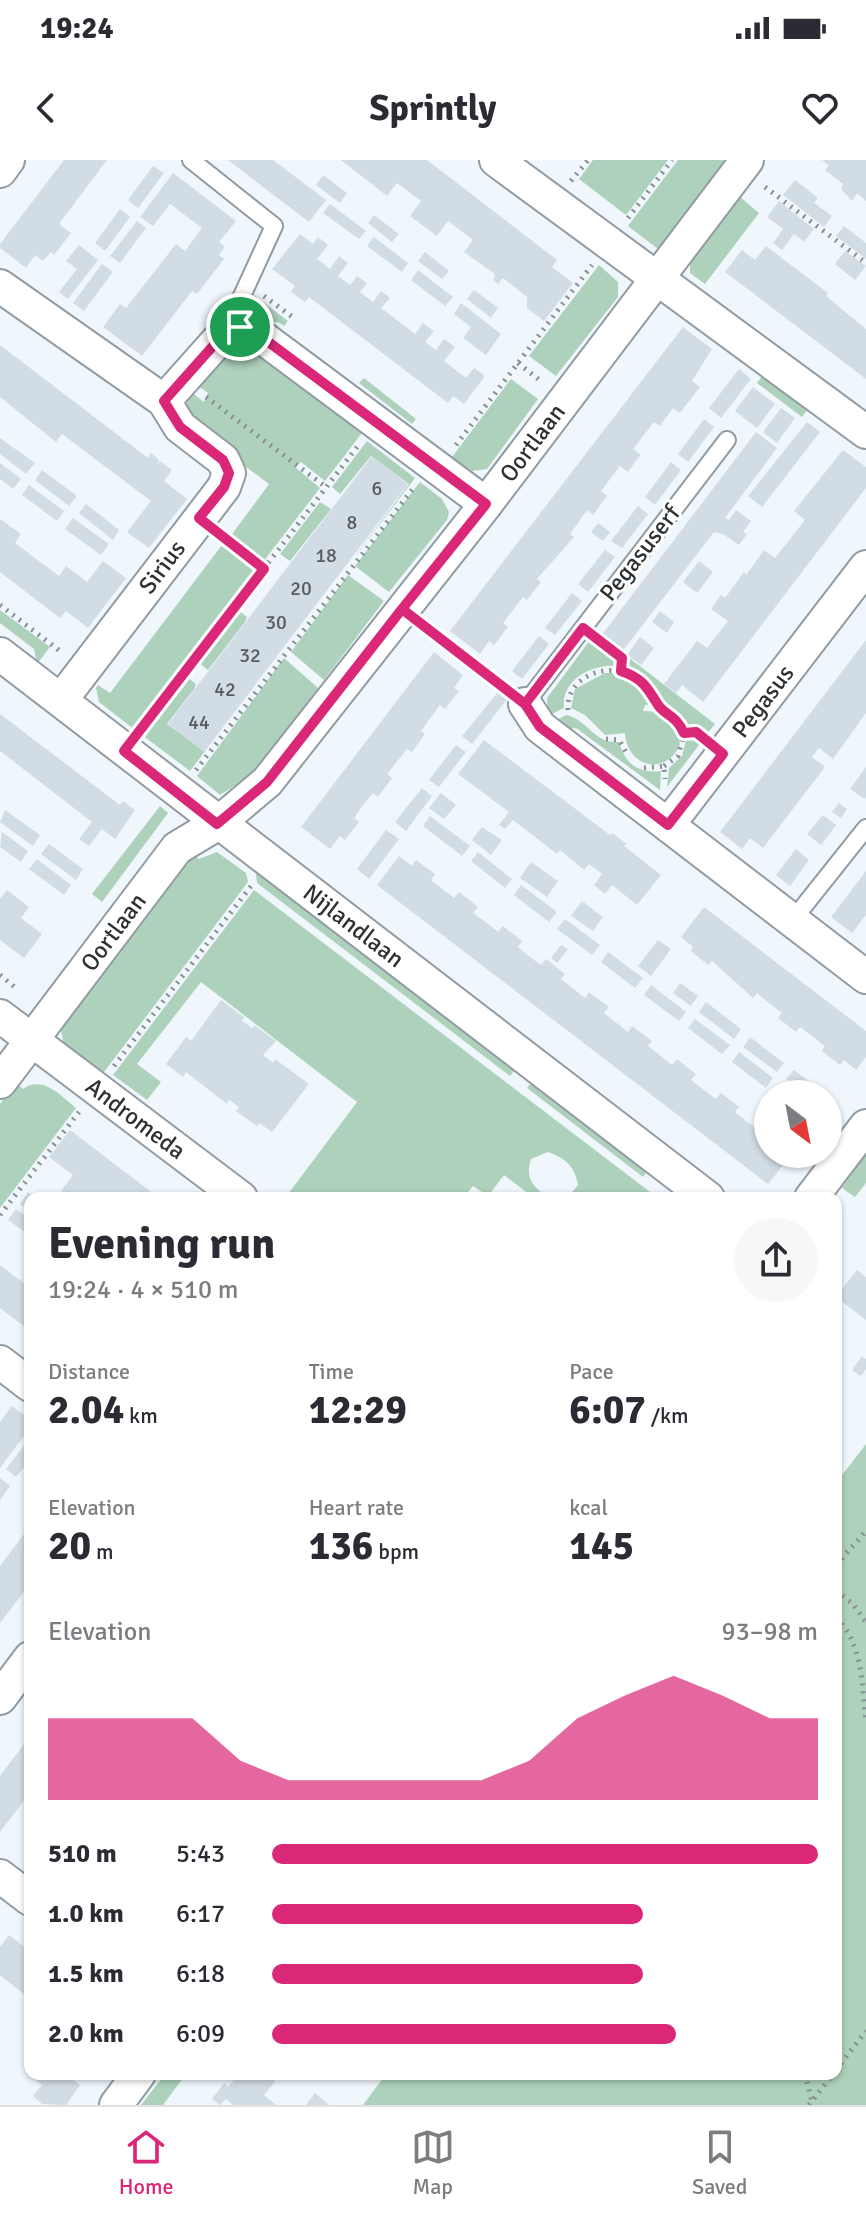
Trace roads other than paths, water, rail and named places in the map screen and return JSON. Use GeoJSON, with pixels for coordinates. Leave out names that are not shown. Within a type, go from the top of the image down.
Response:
{"type":"FeatureCollection","features":[{"type":"Feature","properties":{"kind":"street"},"geometry":{"type":"LineString","coordinates":[[0,171],[8,160]]}},
{"type":"Feature","properties":{"kind":"street"},"geometry":{"type":"LineString","coordinates":[[496,160],[866,432]]}},
{"type":"Feature","properties":{"kind":"street","name":"Oortlaan"},"geometry":{"type":"LineString","coordinates":[[0,1082],[177,848],[217,824],[267,782],[486,504],[747,160]]}},
{"type":"Feature","properties":{"kind":"street","name":"Sirius"},"geometry":{"type":"LineString","coordinates":[[0,286],[174,390],[180,427],[223,460],[229,473],[224,487],[61,700]]}},
{"type":"Feature","properties":{"kind":"street"},"geometry":{"type":"LineString","coordinates":[[174,390],[221,337],[240,327],[255,332],[486,504]]}},
{"type":"Feature","properties":{"kind":"street","name":"Pegasus"},"geometry":{"type":"LineString","coordinates":[[668,825],[864,575]]}},
{"type":"Feature","properties":{"kind":"street","name":"Nijlandlaan"},"geometry":{"type":"LineString","coordinates":[[0,654],[217,824],[700,1192]]}},
{"type":"Feature","properties":{"kind":"street"},"geometry":{"type":"LineString","coordinates":[[525,704],[540,727],[866,977]]}},
{"type":"Feature","properties":{"kind":"street","name":"Andromeda"},"geometry":{"type":"LineString","coordinates":[[0,1016],[233,1192]]}},
{"type":"Feature","properties":{"kind":"street"},"geometry":{"type":"LineString","coordinates":[[816,1192],[866,1126]]}},
{"type":"Feature","properties":{"kind":"street"},"geometry":{"type":"LineString","coordinates":[[0,1698],[24,1666]]}},
{"type":"Feature","properties":{"kind":"street"},"geometry":{"type":"LineString","coordinates":[[0,1876],[24,1894]]}},
{"type":"Feature","properties":{"kind":"street"},"geometry":{"type":"LineString","coordinates":[[116,2105],[135,2080]]}},
{"type":"Feature","properties":{"kind":"lane"},"geometry":{"type":"LineString","coordinates":[[191,160],[274,226],[241,298],[240,327]]}},
{"type":"Feature","properties":{"kind":"lane","name":"Pegasuserf"},"geometry":{"type":"LineString","coordinates":[[525,704],[727,440]]}},
{"type":"Feature","properties":{"kind":"lane"},"geometry":{"type":"LineString","coordinates":[[792,921],[866,828]]}}]}
